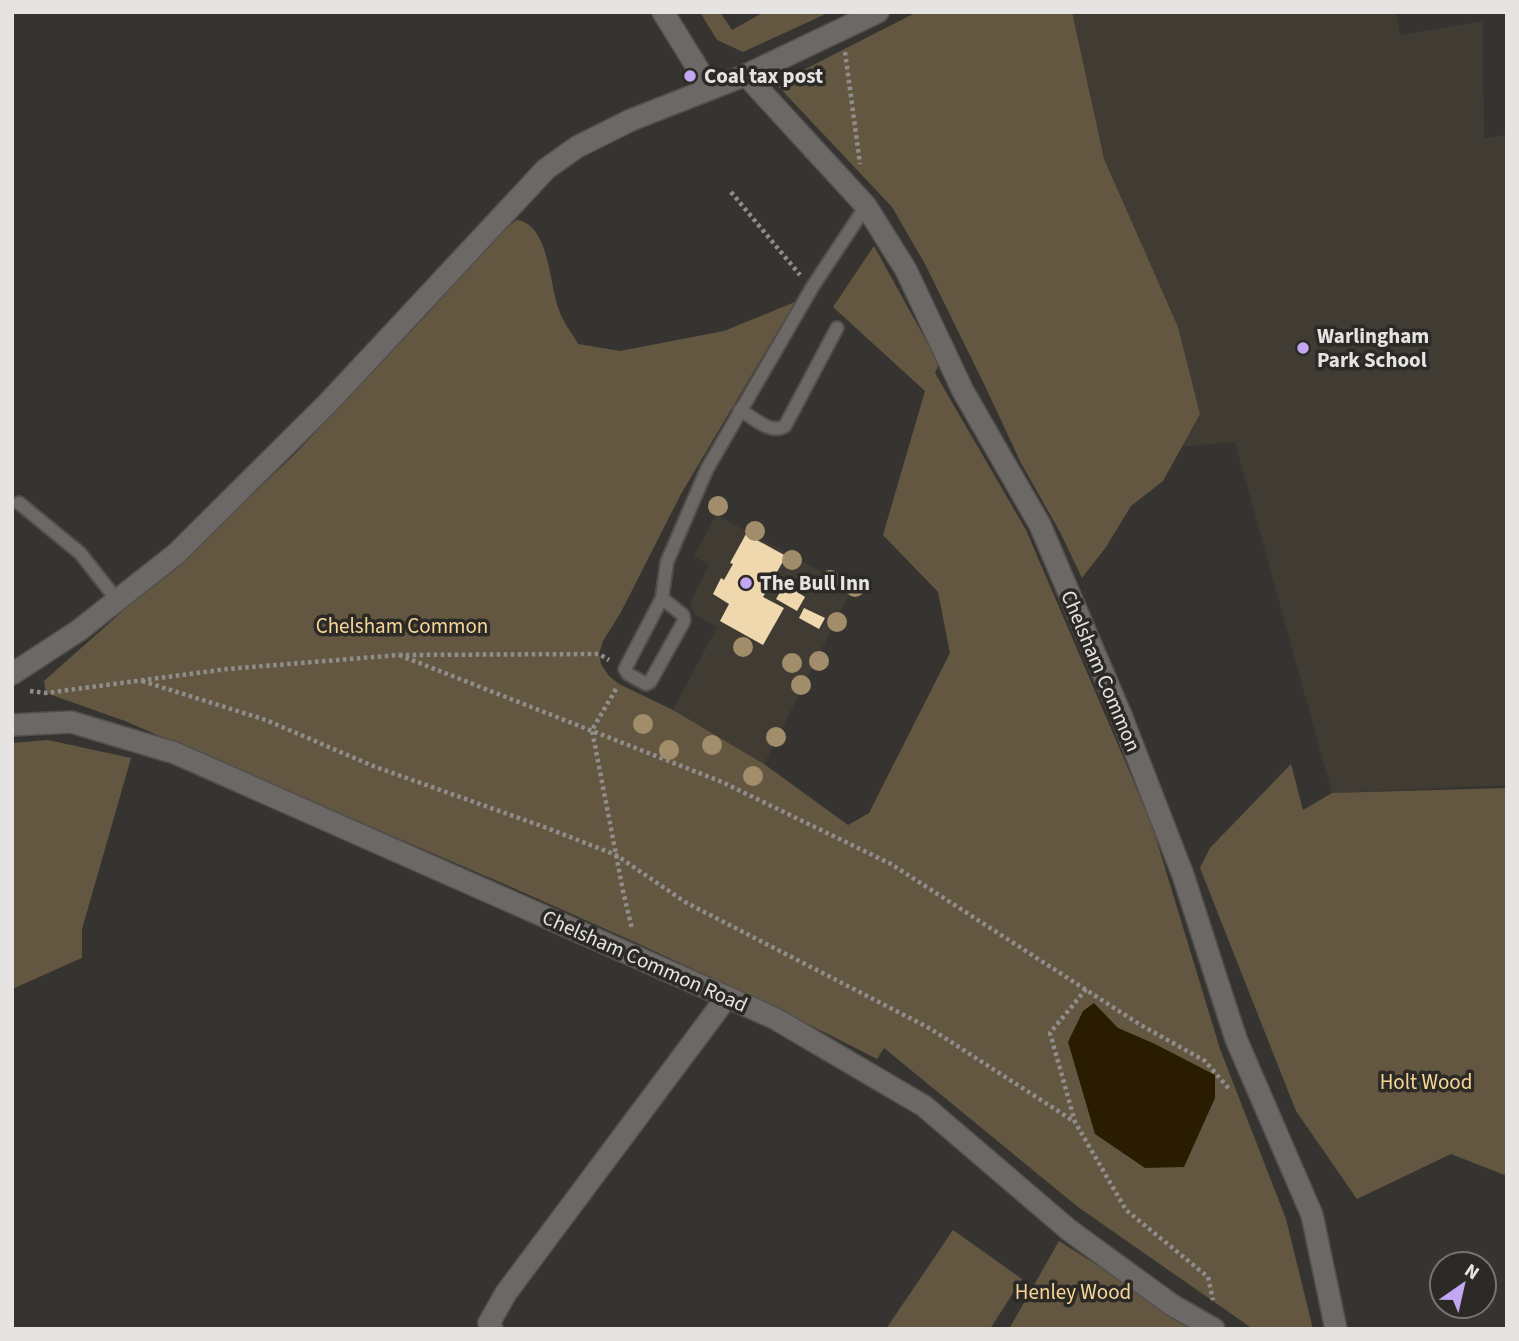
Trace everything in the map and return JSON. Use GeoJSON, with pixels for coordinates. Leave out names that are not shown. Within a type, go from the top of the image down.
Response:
{"type":"FeatureCollection","features":[{"type":"Feature","properties":{"kind":"street"},"geometry":{"type":"LineString","coordinates":[[663,12],[712,87]]}},
{"type":"Feature","properties":{"kind":"street"},"geometry":{"type":"LineString","coordinates":[[18,682],[176,554],[328,403],[546,169],[577,147],[620,125],[841,38],[878,12]]}},
{"type":"Feature","properties":{"kind":"street","name":"Chelsham Common"},"geometry":{"type":"LineString","coordinates":[[746,75],[866,206],[906,270],[964,391],[1040,525],[1121,715],[1183,875],[1237,1040],[1312,1215],[1336,1329]]}},
{"type":"Feature","properties":{"kind":"street","name":"Chelsham Common Road"},"geometry":{"type":"LineString","coordinates":[[12,725],[71,722],[175,753],[774,1018],[924,1106],[1069,1230],[1172,1305],[1214,1329]]}},
{"type":"Feature","properties":{"kind":"street"},"geometry":{"type":"LineString","coordinates":[[492,1329],[489,1323],[506,1293],[727,997]]}},
{"type":"Feature","properties":{"kind":"lane"},"geometry":{"type":"LineString","coordinates":[[662,598],[683,615],[684,621],[650,682],[646,684],[628,674],[625,669],[662,598],[667,562],[707,469],[813,286],[866,206]]}},
{"type":"Feature","properties":{"kind":"lane"},"geometry":{"type":"LineString","coordinates":[[740,410],[771,429],[785,426],[837,328]]}},
{"type":"Feature","properties":{"kind":"lane"},"geometry":{"type":"LineString","coordinates":[[19,503],[80,553],[117,600]]}},
{"type":"Feature","properties":{"kind":"path"},"geometry":{"type":"LineString","coordinates":[[841,38],[860,166]]}},
{"type":"Feature","properties":{"kind":"path"},"geometry":{"type":"LineString","coordinates":[[731,192],[798,274],[813,286]]}},
{"type":"Feature","properties":{"kind":"path"},"geometry":{"type":"LineString","coordinates":[[18,682],[46,694],[227,669],[399,655],[598,653],[625,669]]}},
{"type":"Feature","properties":{"kind":"path"},"geometry":{"type":"LineString","coordinates":[[399,655],[722,782],[891,864],[1139,1024],[1205,1061],[1236,1097]]}},
{"type":"Feature","properties":{"kind":"path"},"geometry":{"type":"LineString","coordinates":[[142,681],[267,720],[373,766],[616,855],[685,902],[931,1030],[1075,1122]]}},
{"type":"Feature","properties":{"kind":"path"},"geometry":{"type":"LineString","coordinates":[[619,684],[592,730],[616,855],[640,958]]}},
{"type":"Feature","properties":{"kind":"path"},"geometry":{"type":"LineString","coordinates":[[1086,989],[1050,1032],[1075,1122],[1126,1210],[1208,1277],[1214,1303]]}},
{"type":"Feature","properties":{"kind":"shaded area","name":"Warlingham Park School"},"geometry":{"type":"Polygon","coordinates":[[[1030,12],[1396,12],[1400,35],[1483,21],[1484,138],[1507,135],[1507,785],[1332,793],[1235,442],[1095,454],[1030,12]]]}},
{"type":"Feature","properties":{"kind":"shaded area"},"geometry":{"type":"Polygon","coordinates":[[[716,515],[852,588],[764,764],[673,710],[717,627],[694,614],[690,603],[709,565],[694,556],[716,515]]]}},
{"type":"Feature","properties":{"kind":"shaded area"},"geometry":{"type":"Polygon","coordinates":[[[1094,1003],[1118,1028],[1215,1075],[1215,1098],[1184,1167],[1145,1168],[1095,1134],[1068,1042],[1083,1011],[1094,1003]]]}},
{"type":"Feature","properties":{"kind":"green space"},"geometry":{"type":"Polygon","coordinates":[[[700,12],[720,12],[732,30],[764,12],[830,12],[743,52],[717,40],[700,12]]]}},
{"type":"Feature","properties":{"kind":"green space"},"geometry":{"type":"Polygon","coordinates":[[[917,12],[1072,12],[1104,159],[1178,327],[1200,414],[1163,481],[1131,506],[1106,547],[1082,578],[1060,532],[1021,463],[925,264],[892,207],[776,84],[917,12]]]}},
{"type":"Feature","properties":{"kind":"green space","name":"Chelsham Common"},"geometry":{"type":"Polygon","coordinates":[[[517,220],[528,224],[542,244],[559,310],[578,344],[620,351],[724,331],[795,302],[681,494],[621,612],[603,641],[599,654],[601,664],[609,676],[619,684],[673,710],[764,764],[848,825],[869,813],[950,653],[938,592],[883,535],[925,391],[833,307],[874,246],[939,364],[935,373],[1026,530],[1151,822],[1220,1049],[1286,1219],[1313,1329],[1253,1329],[1078,1207],[884,1048],[877,1059],[692,968],[504,884],[125,721],[46,693],[44,681],[222,523],[294,455],[431,310],[496,235],[517,220]]]}},
{"type":"Feature","properties":{"kind":"green space"},"geometry":{"type":"Polygon","coordinates":[[[48,740],[131,758],[82,929],[82,958],[12,989],[12,743],[48,740]]]}},
{"type":"Feature","properties":{"kind":"green space","name":"Holt Wood"},"geometry":{"type":"Polygon","coordinates":[[[1291,764],[1303,810],[1332,793],[1507,788],[1507,1176],[1451,1154],[1357,1199],[1296,1111],[1200,868],[1210,848],[1291,764]]]}},
{"type":"Feature","properties":{"kind":"green space"},"geometry":{"type":"Polygon","coordinates":[[[953,1230],[1022,1279],[990,1329],[886,1329],[953,1230]]]}},
{"type":"Feature","properties":{"kind":"green space","name":"Henley Wood"},"geometry":{"type":"Polygon","coordinates":[[[1059,1241],[1198,1329],[1009,1329],[1059,1241]]]}},
{"type":"Feature","properties":{"kind":"building"},"geometry":{"type":"Polygon","coordinates":[[[746,534],[786,556],[763,597],[784,608],[763,645],[720,621],[729,604],[713,594],[721,578],[724,580],[733,564],[730,563],[746,534]]]}},
{"type":"Feature","properties":{"kind":"building"},"geometry":{"type":"Polygon","coordinates":[[[785,584],[805,597],[797,611],[776,599],[785,584]]]}},
{"type":"Feature","properties":{"kind":"building"},"geometry":{"type":"Polygon","coordinates":[[[804,608],[825,618],[819,629],[799,618],[804,608]]]}},
{"type":"Feature","properties":{"kind":"place","name":"Coal tax post"},"geometry":{"type":"Point","coordinates":[690,76]}},
{"type":"Feature","properties":{"kind":"place","name":"Warlingham Park School"},"geometry":{"type":"Point","coordinates":[1303,348]}},
{"type":"Feature","properties":{"kind":"place","name":"The Bull Inn"},"geometry":{"type":"Point","coordinates":[746,583]}}]}
